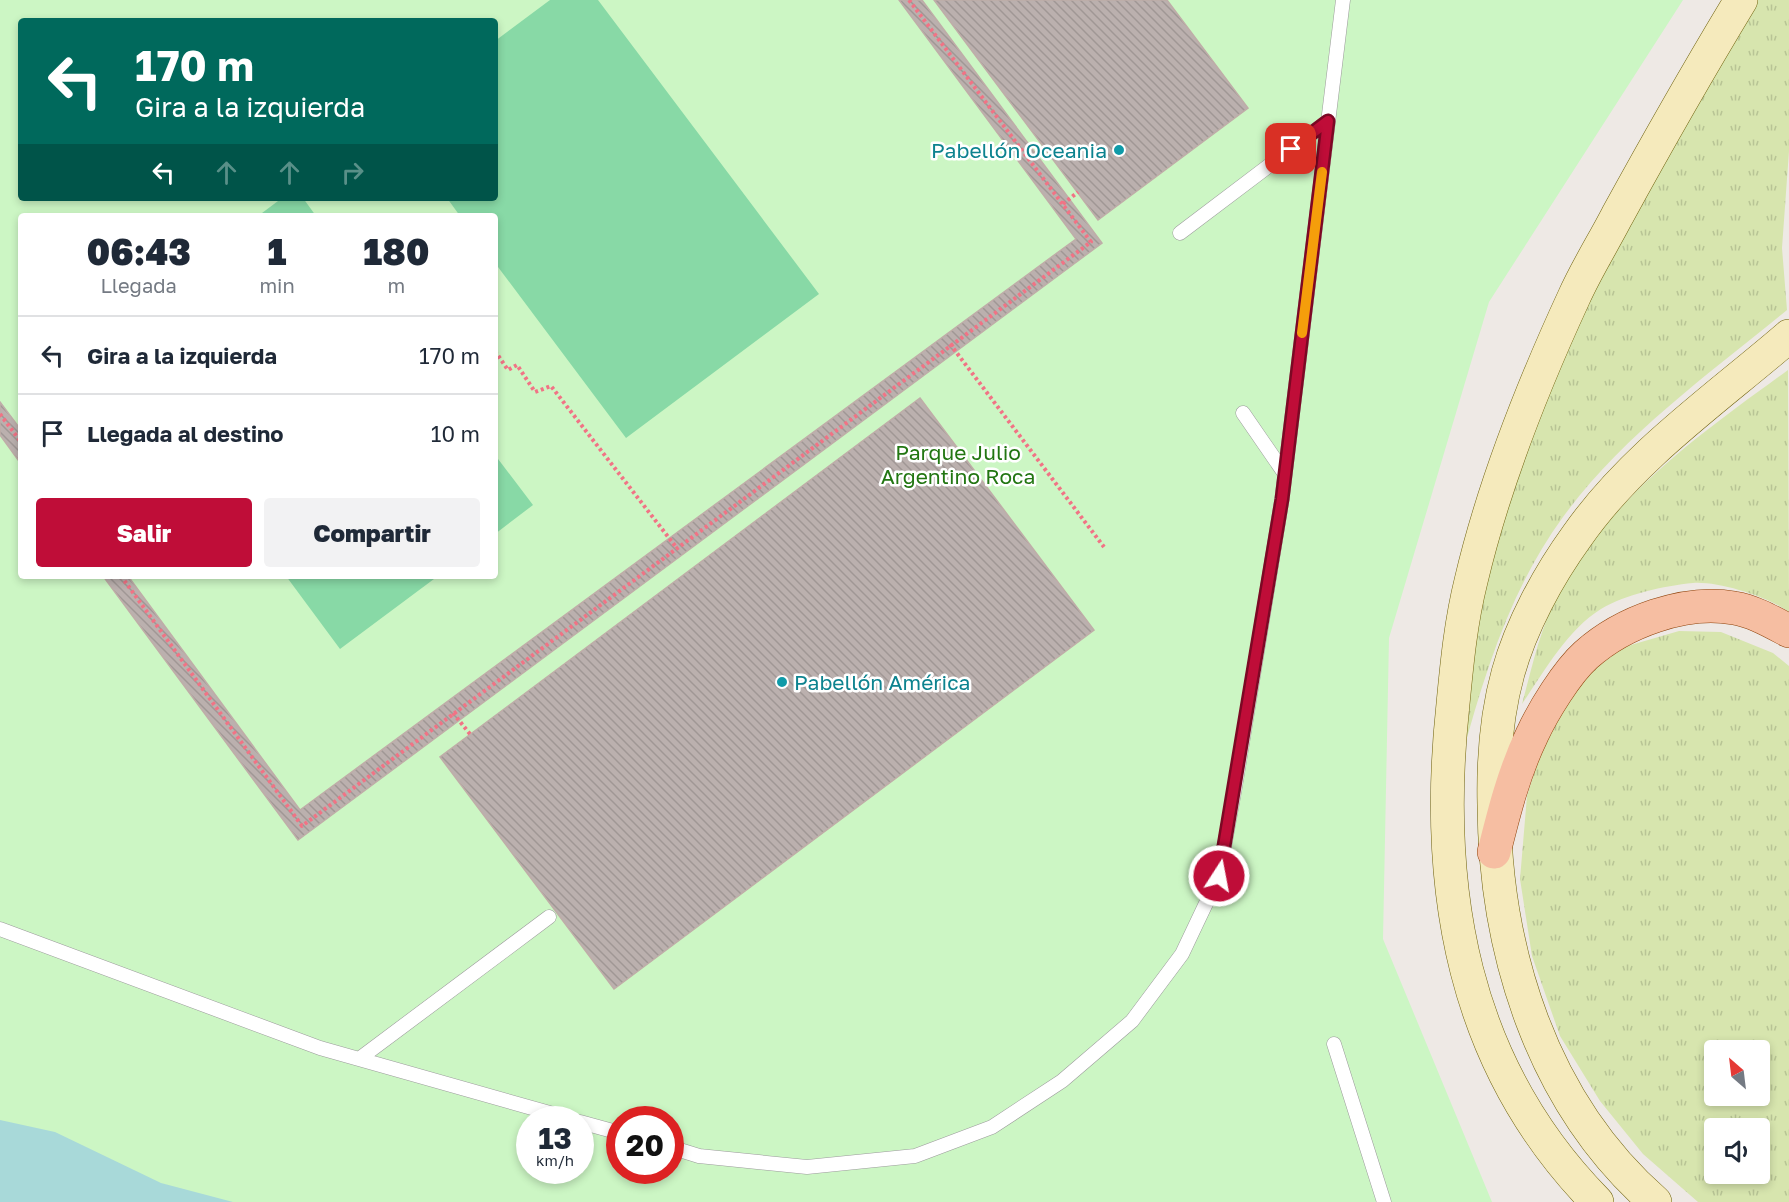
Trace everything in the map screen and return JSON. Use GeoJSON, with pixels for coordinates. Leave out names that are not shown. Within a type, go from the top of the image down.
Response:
{"type":"FeatureCollection","features":[{"type":"Feature","properties":{"kind":"main road"},"geometry":{"type":"LineString","coordinates":[[1597,1202],[1541,1137],[1489,1039],[1470,987],[1456,927],[1449,872],[1448,753],[1459,644],[1471,581],[1496,492],[1530,400],[1574,295],[1668,121],[1741,0]]}},
{"type":"Feature","properties":{"kind":"main road"},"geometry":{"type":"LineString","coordinates":[[1655,1202],[1611,1157],[1577,1113],[1550,1065],[1530,1019],[1507,934],[1494,852],[1493,765],[1498,719],[1508,672],[1528,622],[1565,555],[1605,499],[1644,460],[1789,336]]}},
{"type":"Feature","properties":{"kind":"main road"},"geometry":{"type":"LineString","coordinates":[[1494,852],[1513,779],[1533,732],[1558,691],[1586,656],[1622,632],[1663,612],[1701,607],[1735,608],[1789,631]]}},
{"type":"Feature","properties":{"kind":"lane"},"geometry":{"type":"LineString","coordinates":[[684,1152],[699,1156],[807,1167],[915,1156],[992,1127],[1062,1081],[1132,1021],[1182,954],[1219,876],[1285,474],[1343,0]]}},
{"type":"Feature","properties":{"kind":"lane"},"geometry":{"type":"LineString","coordinates":[[1180,233],[1328,121]]}},
{"type":"Feature","properties":{"kind":"lane"},"geometry":{"type":"LineString","coordinates":[[1243,413],[1285,474]]}},
{"type":"Feature","properties":{"kind":"lane"},"geometry":{"type":"LineString","coordinates":[[359,1059],[549,917]]}},
{"type":"Feature","properties":{"kind":"lane"},"geometry":{"type":"LineString","coordinates":[[0,929],[320,1048],[525,1106]]}},
{"type":"Feature","properties":{"kind":"lane"},"geometry":{"type":"LineString","coordinates":[[1334,1044],[1384,1202]]}},
{"type":"Feature","properties":{"kind":"path"},"geometry":{"type":"LineString","coordinates":[[124,579],[302,826],[950,344],[1091,242],[909,0]]}},
{"type":"Feature","properties":{"kind":"path"},"geometry":{"type":"LineString","coordinates":[[1063,204],[1078,192]]}},
{"type":"Feature","properties":{"kind":"path"},"geometry":{"type":"LineString","coordinates":[[950,344],[1104,547]]}},
{"type":"Feature","properties":{"kind":"path"},"geometry":{"type":"LineString","coordinates":[[498,355],[508,370],[517,365],[535,392],[551,386],[676,548]]}},
{"type":"Feature","properties":{"kind":"path"},"geometry":{"type":"LineString","coordinates":[[0,414],[18,438]]}},
{"type":"Feature","properties":{"kind":"path"},"geometry":{"type":"LineString","coordinates":[[453,713],[470,734]]}},
{"type":"Feature","properties":{"kind":"green space","name":"Parque Julio Argentino Roca"},"geometry":{"type":"Polygon","coordinates":[[[0,0],[1683,0],[1489,302],[1389,638],[1383,939],[1492,1202],[0,1202],[0,0]]]}},
{"type":"Feature","properties":{"kind":"green space"},"geometry":{"type":"Polygon","coordinates":[[[550,0],[598,0],[819,294],[626,438],[498,267],[498,213],[458,213],[449,201],[498,201],[498,39],[550,0]]]}},
{"type":"Feature","properties":{"kind":"green space"},"geometry":{"type":"Polygon","coordinates":[[[1754,0],[1789,0],[1789,151],[1782,248],[1787,310],[1640,432],[1612,459],[1563,517],[1545,544],[1514,602],[1490,662],[1462,756],[1468,652],[1485,569],[1568,328],[1754,0]]]}},
{"type":"Feature","properties":{"kind":"green space"},"geometry":{"type":"Polygon","coordinates":[[[278,201],[305,201],[314,213],[262,213],[278,201]]]}},
{"type":"Feature","properties":{"kind":"green space"},"geometry":{"type":"Polygon","coordinates":[[[1788,370],[1789,612],[1756,596],[1729,587],[1703,583],[1670,586],[1633,595],[1601,609],[1578,628],[1557,652],[1522,704],[1537,648],[1558,595],[1580,559],[1604,527],[1631,497],[1690,443],[1788,370]]]}},
{"type":"Feature","properties":{"kind":"green space"},"geometry":{"type":"Polygon","coordinates":[[[498,459],[533,505],[498,532],[498,459]]]}},
{"type":"Feature","properties":{"kind":"green space"},"geometry":{"type":"Polygon","coordinates":[[[288,579],[434,579],[340,649],[288,579]]]}},
{"type":"Feature","properties":{"kind":"green space"},"geometry":{"type":"Polygon","coordinates":[[[1679,631],[1721,632],[1773,653],[1789,666],[1789,1202],[1698,1202],[1643,1154],[1600,1101],[1560,1036],[1532,956],[1520,879],[1527,796],[1549,726],[1576,683],[1624,647],[1679,631]]]}},
{"type":"Feature","properties":{"kind":"water"},"geometry":{"type":"Polygon","coordinates":[[[0,1120],[55,1132],[161,1183],[233,1202],[0,1202],[0,1120]]]}},
{"type":"Feature","properties":{"kind":"building"},"geometry":{"type":"Polygon","coordinates":[[[899,0],[922,0],[1102,243],[298,840],[105,579],[130,579],[300,810],[1076,239],[899,0]]]}},
{"type":"Feature","properties":{"kind":"building","name":"Pabellón Oceania"},"geometry":{"type":"Polygon","coordinates":[[[934,0],[1167,0],[1248,108],[1098,220],[934,0]]]}},
{"type":"Feature","properties":{"kind":"building","name":"Pabellón América"},"geometry":{"type":"Polygon","coordinates":[[[920,398],[1094,630],[614,989],[440,757],[920,398]]]}},
{"type":"Feature","properties":{"kind":"building"},"geometry":{"type":"Polygon","coordinates":[[[0,402],[18,426],[18,460],[0,435],[0,402]]]}},
{"type":"Feature","properties":{"kind":"slow traffic"},"geometry":{"type":"LineString","coordinates":[[1302,333],[1322,172]]}},
{"type":"Feature","properties":{"kind":"place","name":"Pabellón Oceania"},"geometry":{"type":"Point","coordinates":[1119,150]}},
{"type":"Feature","properties":{"kind":"place","name":"Pabellón América"},"geometry":{"type":"Point","coordinates":[782,682]}},
{"type":"Feature","properties":{"kind":"route"},"geometry":{"type":"LineString","coordinates":[[1219,876],[1282,499],[1328,121],[1291,149]]}}]}
